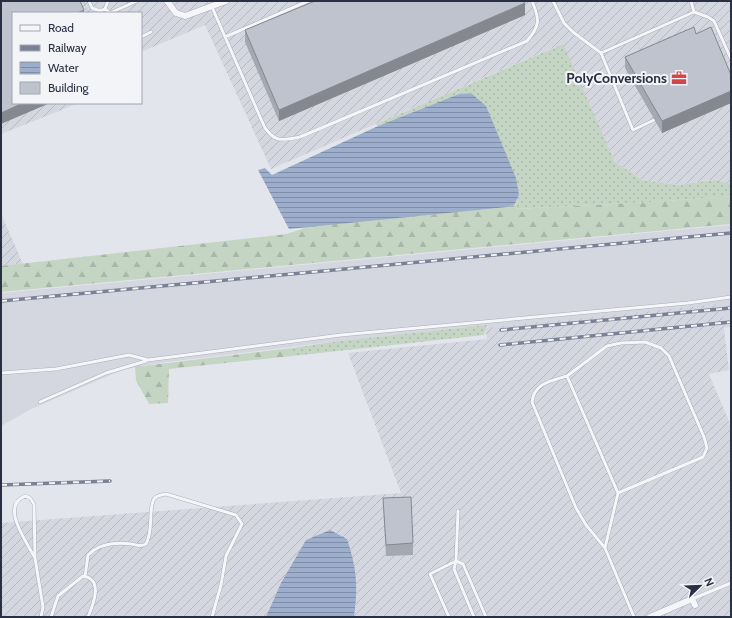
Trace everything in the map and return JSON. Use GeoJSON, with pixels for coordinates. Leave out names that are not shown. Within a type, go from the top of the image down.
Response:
{"type":"FeatureCollection","features":[{"type":"Feature","properties":{"kind":"street"},"geometry":{"type":"LineString","coordinates":[[167,1],[172,9],[181,16],[192,15],[226,1]]}},
{"type":"Feature","properties":{"kind":"street"},"geometry":{"type":"LineString","coordinates":[[650,617],[693,602]]}},
{"type":"Feature","properties":{"kind":"lane"},"geometry":{"type":"LineString","coordinates":[[89,1],[94,10],[101,12],[105,9],[108,1]]}},
{"type":"Feature","properties":{"kind":"lane"},"geometry":{"type":"LineString","coordinates":[[112,12],[137,1]]}},
{"type":"Feature","properties":{"kind":"lane"},"geometry":{"type":"LineString","coordinates":[[225,37],[308,1]]}},
{"type":"Feature","properties":{"kind":"lane"},"geometry":{"type":"LineString","coordinates":[[212,7],[265,128],[272,138],[280,140],[300,137],[527,41],[537,30],[538,19],[532,1]]}},
{"type":"Feature","properties":{"kind":"lane"},"geometry":{"type":"LineString","coordinates":[[553,1],[558,12],[573,32],[601,53],[633,130],[654,120]]}},
{"type":"Feature","properties":{"kind":"lane"},"geometry":{"type":"LineString","coordinates":[[691,1],[694,12]]}},
{"type":"Feature","properties":{"kind":"lane"},"geometry":{"type":"LineString","coordinates":[[105,9],[109,12]]}},
{"type":"Feature","properties":{"kind":"lane"},"geometry":{"type":"LineString","coordinates":[[601,53],[694,12],[714,21],[731,59]]}},
{"type":"Feature","properties":{"kind":"lane"},"geometry":{"type":"LineString","coordinates":[[142,36],[151,32]]}},
{"type":"Feature","properties":{"kind":"lane"},"geometry":{"type":"LineString","coordinates":[[40,402],[106,373],[148,360],[341,335],[688,303],[731,297]]}},
{"type":"Feature","properties":{"kind":"lane"},"geometry":{"type":"LineString","coordinates":[[618,493],[704,456],[707,448],[704,437],[669,356],[661,348],[645,342],[621,343],[607,346],[567,376],[542,384],[533,395],[532,402],[576,508],[586,525],[605,548],[634,617]]}},
{"type":"Feature","properties":{"kind":"lane"},"geometry":{"type":"LineString","coordinates":[[1,373],[56,368],[129,355],[148,360]]}},
{"type":"Feature","properties":{"kind":"lane"},"geometry":{"type":"LineString","coordinates":[[567,376],[618,493],[605,548]]}},
{"type":"Feature","properties":{"kind":"lane"},"geometry":{"type":"LineString","coordinates":[[85,576],[88,555],[100,546],[111,544],[141,546],[146,544],[152,532],[153,504],[155,498],[160,495],[166,494],[236,515],[242,524],[241,530],[226,556],[221,585],[212,617]]}},
{"type":"Feature","properties":{"kind":"lane"},"geometry":{"type":"LineString","coordinates":[[35,558],[13,516],[14,504],[18,498],[25,496],[30,498],[34,504],[35,558],[43,607],[41,617]]}},
{"type":"Feature","properties":{"kind":"lane"},"geometry":{"type":"LineString","coordinates":[[458,511],[456,561],[454,569],[474,617]]}},
{"type":"Feature","properties":{"kind":"lane"},"geometry":{"type":"LineString","coordinates":[[449,617],[430,574],[456,561]]}},
{"type":"Feature","properties":{"kind":"lane"},"geometry":{"type":"LineString","coordinates":[[456,561],[462,564],[486,617]]}},
{"type":"Feature","properties":{"kind":"lane"},"geometry":{"type":"LineString","coordinates":[[51,617],[58,596],[73,583],[85,576]]}},
{"type":"Feature","properties":{"kind":"lane"},"geometry":{"type":"LineString","coordinates":[[85,576],[92,581],[96,590],[95,599],[88,617]]}},
{"type":"Feature","properties":{"kind":"lane"},"geometry":{"type":"LineString","coordinates":[[693,602],[731,583]]}},
{"type":"Feature","properties":{"kind":"path"},"geometry":{"type":"LineString","coordinates":[[84,1],[85,7],[89,12]]}},
{"type":"Feature","properties":{"kind":"path"},"geometry":{"type":"LineString","coordinates":[[80,10],[90,5]]}},
{"type":"Feature","properties":{"kind":"path"},"geometry":{"type":"LineString","coordinates":[[640,50],[690,28]]}},
{"type":"Feature","properties":{"kind":"path"},"geometry":{"type":"LineString","coordinates":[[230,49],[249,36]]}},
{"type":"Feature","properties":{"kind":"path"},"geometry":{"type":"LineString","coordinates":[[635,38],[642,55]]}},
{"type":"Feature","properties":{"kind":"shaded area"},"geometry":{"type":"Polygon","coordinates":[[[1,1],[731,1],[731,184],[712,180],[678,185],[642,180],[615,162],[562,44],[271,169],[205,25],[142,52],[142,12],[12,12],[12,104],[76,104],[1,134],[1,1]]]}},
{"type":"Feature","properties":{"kind":"shaded area"},"geometry":{"type":"Polygon","coordinates":[[[1,214],[23,264],[1,266],[1,214]]]}},
{"type":"Feature","properties":{"kind":"shaded area"},"geometry":{"type":"Polygon","coordinates":[[[731,225],[731,327],[497,351],[487,325],[160,363],[125,369],[31,409],[1,426],[1,293],[731,225]]]}},
{"type":"Feature","properties":{"kind":"shaded area"},"geometry":{"type":"Polygon","coordinates":[[[721,304],[729,370],[709,374],[731,426],[731,617],[1,617],[1,523],[401,493],[348,353],[487,339],[485,328],[721,304]]]}},
{"type":"Feature","properties":{"kind":"green space"},"geometry":{"type":"Polygon","coordinates":[[[563,44],[615,162],[642,180],[678,185],[714,180],[731,184],[731,196],[652,202],[514,209],[519,195],[471,93],[459,94],[378,126],[376,124],[563,44]]]}},
{"type":"Feature","properties":{"kind":"green space"},"geometry":{"type":"Polygon","coordinates":[[[731,196],[731,224],[1,292],[1,266],[287,234],[310,226],[508,207],[515,204],[515,209],[652,202],[731,196]]]}},
{"type":"Feature","properties":{"kind":"green space"},"geometry":{"type":"Polygon","coordinates":[[[487,325],[484,335],[292,356],[292,348],[339,341],[487,325]]]}},
{"type":"Feature","properties":{"kind":"green space"},"geometry":{"type":"Polygon","coordinates":[[[292,348],[292,356],[169,369],[168,403],[149,404],[136,380],[135,367],[292,348]]]}},
{"type":"Feature","properties":{"kind":"water"},"geometry":{"type":"Polygon","coordinates":[[[471,93],[486,106],[516,178],[519,195],[515,204],[508,207],[289,229],[258,170],[265,168],[272,175],[378,126],[459,94],[471,93]]]}},
{"type":"Feature","properties":{"kind":"water"},"geometry":{"type":"Polygon","coordinates":[[[330,530],[347,539],[353,559],[356,578],[354,617],[266,617],[281,583],[306,540],[330,530]]]}},
{"type":"Feature","properties":{"kind":"building"},"geometry":{"type":"Polygon","coordinates":[[[1,1],[80,1],[84,10],[79,12],[12,12],[12,104],[21,104],[1,113],[1,1]]]}},
{"type":"Feature","properties":{"kind":"building"},"geometry":{"type":"Polygon","coordinates":[[[315,1],[524,1],[525,3],[279,110],[245,30],[315,1]]]}},
{"type":"Feature","properties":{"kind":"building","name":"PolyConversions"},"geometry":{"type":"Polygon","coordinates":[[[694,27],[696,34],[711,27],[731,75],[731,91],[662,121],[625,57],[694,27]]]}},
{"type":"Feature","properties":{"kind":"building"},"geometry":{"type":"Polygon","coordinates":[[[411,497],[413,543],[386,545],[383,498],[411,497]]]}},
{"type":"Feature","properties":{"kind":"railway"},"geometry":{"type":"LineString","coordinates":[[1,301],[731,233]]}},
{"type":"Feature","properties":{"kind":"railway"},"geometry":{"type":"LineString","coordinates":[[501,330],[731,308]]}},
{"type":"Feature","properties":{"kind":"railway"},"geometry":{"type":"LineString","coordinates":[[500,345],[731,322]]}},
{"type":"Feature","properties":{"kind":"railway"},"geometry":{"type":"LineString","coordinates":[[1,485],[110,481]]}},
{"type":"Feature","properties":{"kind":"place","name":"PolyConversions"},"geometry":{"type":"Point","coordinates":[679,78]}}]}
